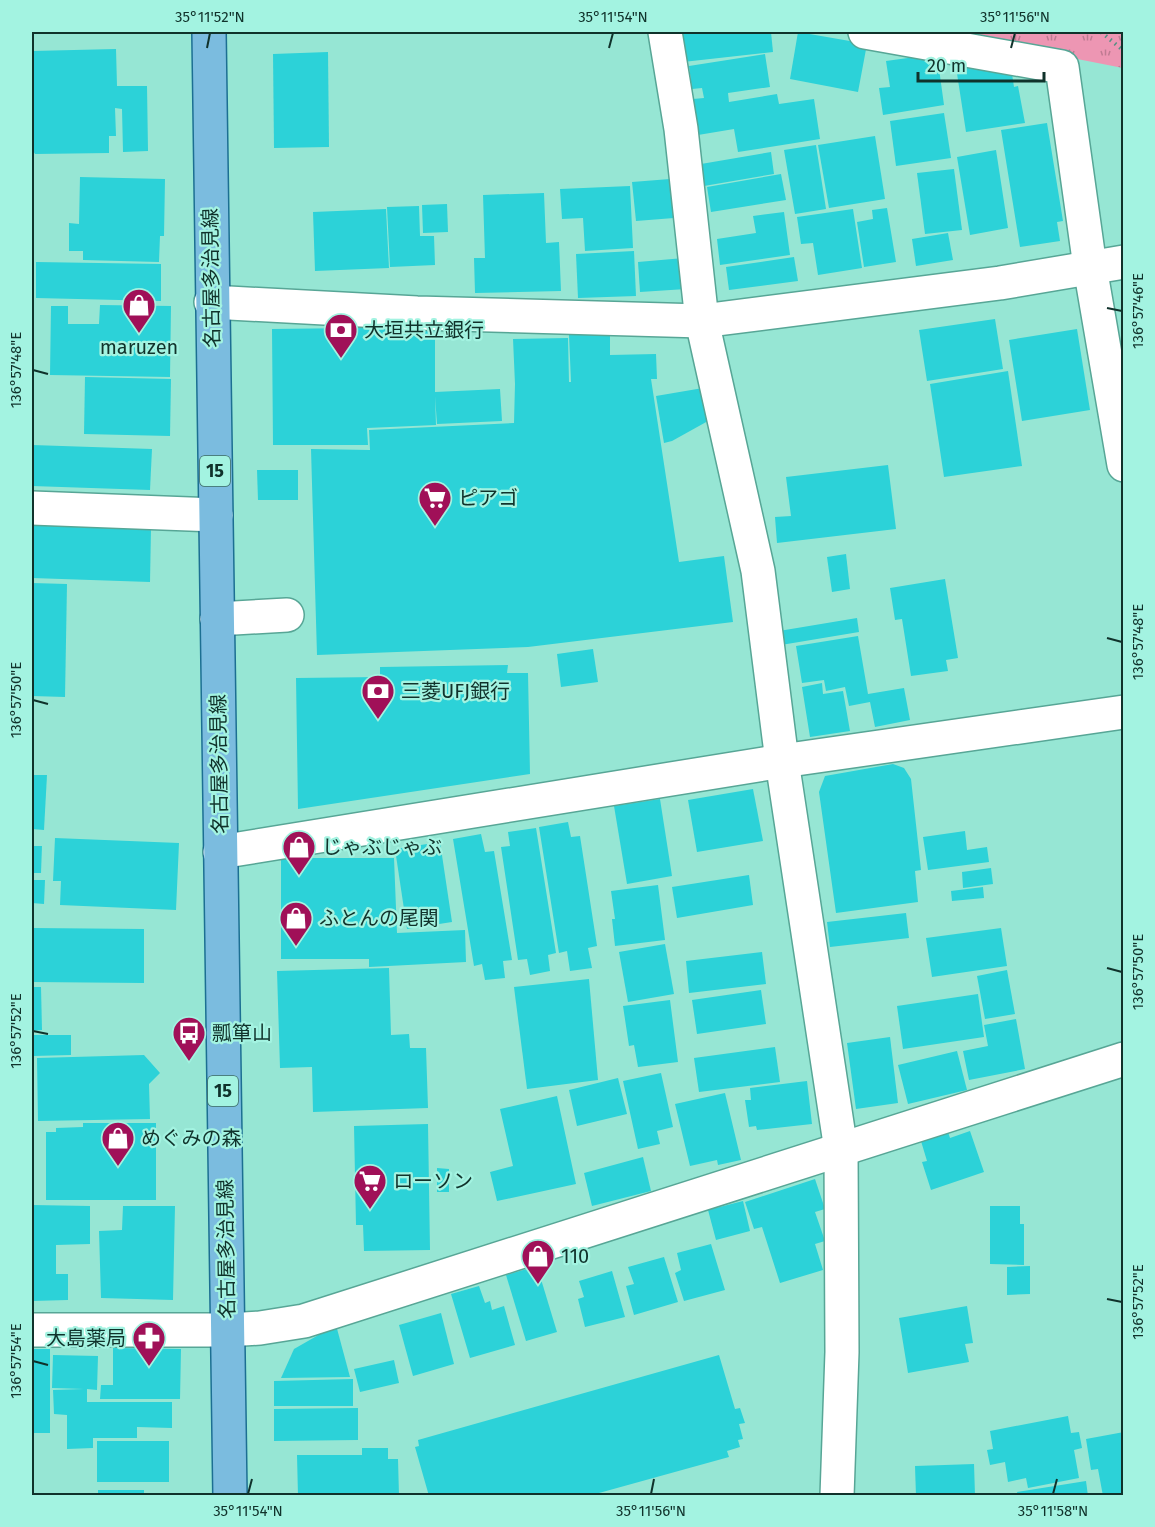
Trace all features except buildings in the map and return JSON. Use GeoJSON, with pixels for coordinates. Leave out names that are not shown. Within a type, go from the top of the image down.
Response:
{"type":"FeatureCollection","features":[{"type":"Feature","properties":{"kind":"main road","name":"名古屋多治見線"},"geometry":{"type":"LineString","coordinates":[[209,32],[211,302],[230,1496]]}},
{"type":"Feature","properties":{"kind":"street"},"geometry":{"type":"LineString","coordinates":[[665,32],[681,129],[702,321],[758,571],[782,761],[841,1150],[842,1352],[837,1496]]}},
{"type":"Feature","properties":{"kind":"street"},"geometry":{"type":"LineString","coordinates":[[865,32],[1062,67],[1090,267],[1124,465]]}},
{"type":"Feature","properties":{"kind":"street"},"geometry":{"type":"LineString","coordinates":[[211,302],[417,313],[702,321],[1000,283],[1124,261]]}},
{"type":"Feature","properties":{"kind":"street"},"geometry":{"type":"LineString","coordinates":[[32,508],[216,515]]}},
{"type":"Feature","properties":{"kind":"street"},"geometry":{"type":"LineString","coordinates":[[217,619],[287,615]]}},
{"type":"Feature","properties":{"kind":"street"},"geometry":{"type":"LineString","coordinates":[[220,852],[782,761],[1124,712]]}},
{"type":"Feature","properties":{"kind":"street"},"geometry":{"type":"LineString","coordinates":[[32,1330],[227,1330],[260,1328],[304,1321],[1124,1059]]}},
{"type":"Feature","properties":{"kind":"path"},"geometry":{"type":"LineString","coordinates":[[1101,32],[1124,51]]}},
{"type":"Feature","properties":{"kind":"green space"},"geometry":{"type":"Polygon","coordinates":[[[940,32],[1123,32],[1123,68],[940,32]]]}},
{"type":"Feature","properties":{"kind":"place","name":"maruzen"},"geometry":{"type":"Point","coordinates":[139,334]}},
{"type":"Feature","properties":{"kind":"place","name":"大垣共立銀行"},"geometry":{"type":"Point","coordinates":[341,359]}},
{"type":"Feature","properties":{"kind":"place","name":"ピアゴ"},"geometry":{"type":"Point","coordinates":[435,527]}},
{"type":"Feature","properties":{"kind":"place","name":"三菱UFJ銀行"},"geometry":{"type":"Point","coordinates":[378,720]}},
{"type":"Feature","properties":{"kind":"place","name":"じゃぶじゃぶ"},"geometry":{"type":"Point","coordinates":[299,876]}},
{"type":"Feature","properties":{"kind":"place","name":"ふとんの尾関"},"geometry":{"type":"Point","coordinates":[296,947]}},
{"type":"Feature","properties":{"kind":"place","name":"瓢箪山"},"geometry":{"type":"Point","coordinates":[189,1062]}},
{"type":"Feature","properties":{"kind":"place","name":"めぐみの森"},"geometry":{"type":"Point","coordinates":[118,1167]}},
{"type":"Feature","properties":{"kind":"place","name":"ローソン"},"geometry":{"type":"Point","coordinates":[370,1210]}},
{"type":"Feature","properties":{"kind":"place","name":"110"},"geometry":{"type":"Point","coordinates":[538,1285]}},
{"type":"Feature","properties":{"kind":"place","name":"大島薬局"},"geometry":{"type":"Point","coordinates":[149,1367]}}]}
